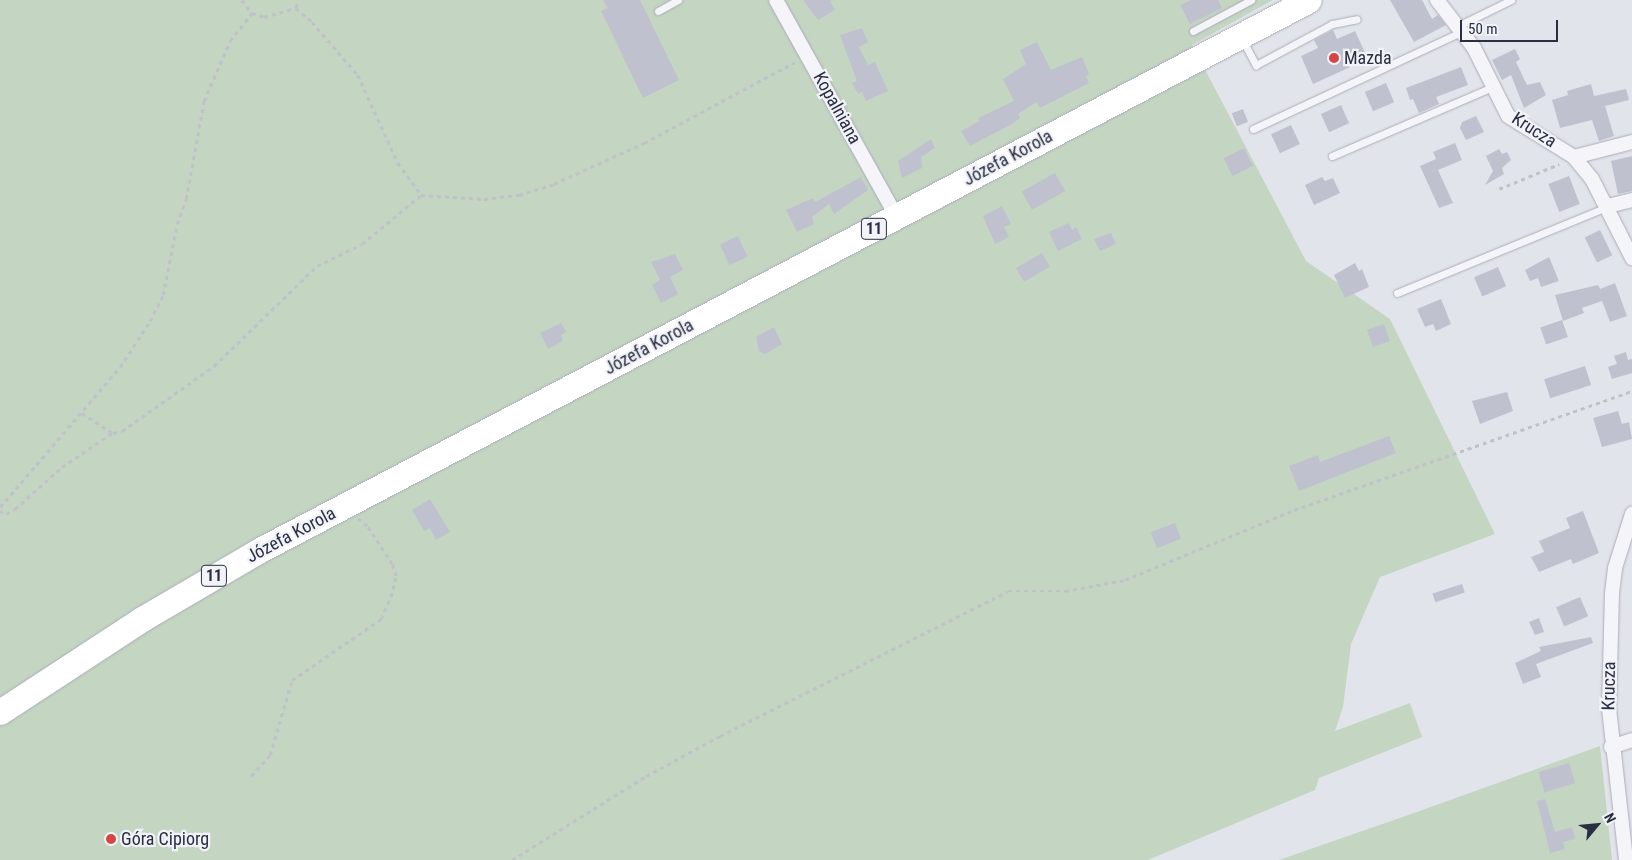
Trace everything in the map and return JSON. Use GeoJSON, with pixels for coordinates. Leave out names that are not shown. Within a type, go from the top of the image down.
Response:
{"type":"FeatureCollection","features":[{"type":"Feature","properties":{"kind":"highway","name":"Józefa Korola"},"geometry":{"type":"LineString","coordinates":[[0,712],[200,584],[1310,0]]}},
{"type":"Feature","properties":{"kind":"street","name":"Kopalniana"},"geometry":{"type":"LineString","coordinates":[[776,0],[897,216]]}},
{"type":"Feature","properties":{"kind":"street","name":"Krucza"},"geometry":{"type":"LineString","coordinates":[[1437,0],[1462,28],[1508,116],[1574,157],[1608,206],[1632,258]]}},
{"type":"Feature","properties":{"kind":"street"},"geometry":{"type":"LineString","coordinates":[[1574,157],[1632,142]]}},
{"type":"Feature","properties":{"kind":"street"},"geometry":{"type":"LineString","coordinates":[[1608,206],[1632,200]]}},
{"type":"Feature","properties":{"kind":"street","name":"Krucza"},"geometry":{"type":"LineString","coordinates":[[1626,860],[1628,837],[1611,746],[1612,593],[1615,568],[1632,514]]}},
{"type":"Feature","properties":{"kind":"street"},"geometry":{"type":"LineString","coordinates":[[1611,746],[1632,740]]}},
{"type":"Feature","properties":{"kind":"lane"},"geometry":{"type":"LineString","coordinates":[[658,11],[678,0]]}},
{"type":"Feature","properties":{"kind":"lane"},"geometry":{"type":"LineString","coordinates":[[1193,31],[1251,0]]}},
{"type":"Feature","properties":{"kind":"lane"},"geometry":{"type":"LineString","coordinates":[[1253,130],[1462,28],[1511,0]]}},
{"type":"Feature","properties":{"kind":"lane"},"geometry":{"type":"LineString","coordinates":[[1240,37],[1256,65],[1332,24],[1357,19]]}},
{"type":"Feature","properties":{"kind":"lane"},"geometry":{"type":"LineString","coordinates":[[1332,156],[1492,88]]}},
{"type":"Feature","properties":{"kind":"lane"},"geometry":{"type":"LineString","coordinates":[[1397,292],[1608,206]]}},
{"type":"Feature","properties":{"kind":"path"},"geometry":{"type":"LineString","coordinates":[[242,0],[252,14],[264,18],[296,8]]}},
{"type":"Feature","properties":{"kind":"path"},"geometry":{"type":"LineString","coordinates":[[297,0],[296,8],[358,75],[398,163],[421,195]]}},
{"type":"Feature","properties":{"kind":"path"},"geometry":{"type":"LineString","coordinates":[[252,14],[230,41],[204,101],[186,199],[177,224],[162,295],[150,321],[120,367],[0,509],[6,514],[15,509],[62,467],[113,433],[122,431],[198,379],[317,266],[362,244],[421,195],[484,199],[519,195],[554,184],[644,143],[807,54]]}},
{"type":"Feature","properties":{"kind":"path"},"geometry":{"type":"LineString","coordinates":[[1499,189],[1574,157]]}},
{"type":"Feature","properties":{"kind":"path"},"geometry":{"type":"LineString","coordinates":[[512,860],[646,776],[720,736],[1008,591],[1065,592],[1125,580],[1294,510],[1632,391]]}},
{"type":"Feature","properties":{"kind":"path"},"geometry":{"type":"LineString","coordinates":[[82,412],[113,433]]}},
{"type":"Feature","properties":{"kind":"path"},"geometry":{"type":"LineString","coordinates":[[251,776],[270,755],[292,680],[381,619],[391,597],[396,576],[392,564],[367,526],[342,508]]}},
{"type":"Feature","properties":{"kind":"green space"},"geometry":{"type":"Polygon","coordinates":[[[0,0],[1273,0],[1192,45],[1306,261],[1390,319],[1495,534],[1380,577],[1351,644],[1343,707],[1335,731],[1410,703],[1422,737],[1319,778],[1315,790],[1148,860],[0,860],[0,0]]]}},
{"type":"Feature","properties":{"kind":"green space"},"geometry":{"type":"Polygon","coordinates":[[[1600,746],[1612,860],[1279,860],[1414,813],[1600,746]]]}},
{"type":"Feature","properties":{"kind":"building"},"geometry":{"type":"Polygon","coordinates":[[[603,0],[640,0],[679,80],[643,98],[601,11],[608,8],[603,0]]]}},
{"type":"Feature","properties":{"kind":"building"},"geometry":{"type":"Polygon","coordinates":[[[803,0],[833,0],[830,1],[835,10],[818,20],[803,0]]]}},
{"type":"Feature","properties":{"kind":"building"},"geometry":{"type":"Polygon","coordinates":[[[1191,0],[1218,0],[1222,8],[1190,24],[1180,5],[1191,0]]]}},
{"type":"Feature","properties":{"kind":"building"},"geometry":{"type":"Polygon","coordinates":[[[1390,0],[1422,0],[1432,19],[1438,15],[1446,25],[1414,42],[1390,0]]]}},
{"type":"Feature","properties":{"kind":"building"},"geometry":{"type":"Polygon","coordinates":[[[862,28],[868,42],[859,47],[868,65],[875,62],[888,91],[866,101],[862,92],[858,94],[852,83],[857,81],[840,35],[862,28]]]}},
{"type":"Feature","properties":{"kind":"building","name":"Mazda"},"geometry":{"type":"Polygon","coordinates":[[[1333,30],[1337,39],[1355,31],[1368,59],[1313,84],[1301,56],[1318,48],[1314,40],[1333,30]]]}},
{"type":"Feature","properties":{"kind":"building"},"geometry":{"type":"Polygon","coordinates":[[[1037,42],[1051,70],[1082,57],[1089,74],[1086,76],[1089,83],[1040,108],[1036,102],[1018,114],[1020,118],[1012,124],[970,146],[961,131],[980,121],[978,118],[1014,101],[1003,79],[1026,64],[1020,50],[1037,42]]]}},
{"type":"Feature","properties":{"kind":"building"},"geometry":{"type":"Polygon","coordinates":[[[1515,49],[1520,59],[1516,62],[1527,85],[1540,82],[1546,95],[1524,108],[1511,75],[1502,80],[1492,60],[1515,49]]]}},
{"type":"Feature","properties":{"kind":"building"},"geometry":{"type":"Polygon","coordinates":[[[1461,67],[1468,85],[1436,97],[1439,104],[1419,113],[1413,99],[1410,100],[1406,88],[1461,67]]]}},
{"type":"Feature","properties":{"kind":"building"},"geometry":{"type":"Polygon","coordinates":[[[1386,83],[1394,102],[1373,111],[1365,92],[1386,83]]]}},
{"type":"Feature","properties":{"kind":"building"},"geometry":{"type":"Polygon","coordinates":[[[1591,84],[1594,96],[1626,89],[1629,100],[1605,106],[1614,136],[1599,141],[1592,120],[1560,128],[1552,100],[1568,95],[1567,91],[1591,84]]]}},
{"type":"Feature","properties":{"kind":"building"},"geometry":{"type":"Polygon","coordinates":[[[1341,105],[1349,123],[1329,132],[1321,114],[1341,105]]]}},
{"type":"Feature","properties":{"kind":"building"},"geometry":{"type":"Polygon","coordinates":[[[1243,109],[1248,122],[1237,126],[1232,113],[1243,109]]]}},
{"type":"Feature","properties":{"kind":"building"},"geometry":{"type":"Polygon","coordinates":[[[1476,116],[1484,132],[1466,140],[1460,128],[1462,122],[1476,116]]]}},
{"type":"Feature","properties":{"kind":"building"},"geometry":{"type":"Polygon","coordinates":[[[1291,125],[1300,144],[1280,153],[1271,134],[1291,125]]]}},
{"type":"Feature","properties":{"kind":"building"},"geometry":{"type":"Polygon","coordinates":[[[931,139],[935,148],[921,157],[922,168],[902,178],[898,161],[931,139]]]}},
{"type":"Feature","properties":{"kind":"building"},"geometry":{"type":"Polygon","coordinates":[[[1455,143],[1462,160],[1438,170],[1453,203],[1439,208],[1420,166],[1436,159],[1433,152],[1455,143]]]}},
{"type":"Feature","properties":{"kind":"building"},"geometry":{"type":"Polygon","coordinates":[[[1244,148],[1253,166],[1233,176],[1224,158],[1244,148]]]}},
{"type":"Feature","properties":{"kind":"building"},"geometry":{"type":"Polygon","coordinates":[[[1499,149],[1502,154],[1507,152],[1511,160],[1502,168],[1504,174],[1485,185],[1493,171],[1486,156],[1499,149]]]}},
{"type":"Feature","properties":{"kind":"building"},"geometry":{"type":"Polygon","coordinates":[[[1632,156],[1632,191],[1618,194],[1611,161],[1632,156]]]}},
{"type":"Feature","properties":{"kind":"building"},"geometry":{"type":"Polygon","coordinates":[[[1055,173],[1065,191],[1032,210],[1022,191],[1055,173]]]}},
{"type":"Feature","properties":{"kind":"building"},"geometry":{"type":"Polygon","coordinates":[[[1569,176],[1580,204],[1559,212],[1548,184],[1569,176]]]}},
{"type":"Feature","properties":{"kind":"building"},"geometry":{"type":"Polygon","coordinates":[[[861,177],[868,190],[834,214],[829,204],[812,217],[814,224],[797,232],[786,210],[813,198],[815,202],[861,177]]]}},
{"type":"Feature","properties":{"kind":"building"},"geometry":{"type":"Polygon","coordinates":[[[1322,177],[1325,181],[1333,178],[1340,193],[1314,205],[1305,185],[1322,177]]]}},
{"type":"Feature","properties":{"kind":"building"},"geometry":{"type":"Polygon","coordinates":[[[1002,206],[1011,224],[1004,227],[1009,237],[995,244],[983,216],[1002,206]]]}},
{"type":"Feature","properties":{"kind":"building"},"geometry":{"type":"Polygon","coordinates":[[[1069,223],[1072,230],[1076,227],[1082,239],[1058,251],[1049,232],[1069,223]]]}},
{"type":"Feature","properties":{"kind":"building"},"geometry":{"type":"Polygon","coordinates":[[[1600,230],[1612,255],[1597,263],[1585,237],[1600,230]]]}},
{"type":"Feature","properties":{"kind":"building"},"geometry":{"type":"Polygon","coordinates":[[[1111,233],[1116,244],[1100,251],[1094,239],[1111,233]]]}},
{"type":"Feature","properties":{"kind":"building"},"geometry":{"type":"Polygon","coordinates":[[[738,236],[748,257],[730,265],[720,244],[738,236]]]}},
{"type":"Feature","properties":{"kind":"building"},"geometry":{"type":"Polygon","coordinates":[[[1042,253],[1050,267],[1024,282],[1016,268],[1042,253]]]}},
{"type":"Feature","properties":{"kind":"building"},"geometry":{"type":"Polygon","coordinates":[[[675,254],[683,270],[670,277],[678,294],[661,303],[652,285],[660,280],[651,262],[675,254]]]}},
{"type":"Feature","properties":{"kind":"building"},"geometry":{"type":"Polygon","coordinates":[[[1549,257],[1559,281],[1541,287],[1538,278],[1530,281],[1525,270],[1549,257]]]}},
{"type":"Feature","properties":{"kind":"building"},"geometry":{"type":"Polygon","coordinates":[[[1355,263],[1359,271],[1362,269],[1369,287],[1345,298],[1334,275],[1355,263]]]}},
{"type":"Feature","properties":{"kind":"building"},"geometry":{"type":"Polygon","coordinates":[[[1498,267],[1506,286],[1482,296],[1474,277],[1498,267]]]}},
{"type":"Feature","properties":{"kind":"building"},"geometry":{"type":"Polygon","coordinates":[[[1615,283],[1627,316],[1610,322],[1602,301],[1582,308],[1584,313],[1563,321],[1555,295],[1598,285],[1600,289],[1615,283]]]}},
{"type":"Feature","properties":{"kind":"building"},"geometry":{"type":"Polygon","coordinates":[[[1441,299],[1451,324],[1436,331],[1433,324],[1425,327],[1417,309],[1441,299]]]}},
{"type":"Feature","properties":{"kind":"building"},"geometry":{"type":"Polygon","coordinates":[[[1562,320],[1568,337],[1546,345],[1540,327],[1562,320]]]}},
{"type":"Feature","properties":{"kind":"building"},"geometry":{"type":"Polygon","coordinates":[[[561,323],[566,332],[561,335],[563,341],[548,349],[540,333],[561,323]]]}},
{"type":"Feature","properties":{"kind":"building"},"geometry":{"type":"Polygon","coordinates":[[[1384,324],[1390,341],[1373,347],[1367,330],[1384,324]]]}},
{"type":"Feature","properties":{"kind":"building"},"geometry":{"type":"Polygon","coordinates":[[[774,327],[782,344],[765,354],[759,351],[756,337],[774,327]]]}},
{"type":"Feature","properties":{"kind":"building"},"geometry":{"type":"Polygon","coordinates":[[[1626,352],[1628,360],[1632,359],[1632,373],[1612,379],[1608,367],[1617,364],[1614,356],[1626,352]]]}},
{"type":"Feature","properties":{"kind":"building"},"geometry":{"type":"Polygon","coordinates":[[[1585,366],[1591,385],[1550,398],[1544,379],[1585,366]]]}},
{"type":"Feature","properties":{"kind":"building"},"geometry":{"type":"Polygon","coordinates":[[[1507,392],[1513,411],[1480,424],[1472,401],[1507,392]]]}},
{"type":"Feature","properties":{"kind":"building"},"geometry":{"type":"Polygon","coordinates":[[[1618,411],[1622,424],[1629,422],[1632,439],[1602,447],[1593,418],[1618,411]]]}},
{"type":"Feature","properties":{"kind":"building"},"geometry":{"type":"Polygon","coordinates":[[[1389,436],[1396,453],[1299,491],[1289,466],[1318,455],[1320,462],[1389,436]]]}},
{"type":"Feature","properties":{"kind":"building"},"geometry":{"type":"Polygon","coordinates":[[[430,499],[450,532],[436,540],[430,528],[424,531],[412,510],[430,499]]]}},
{"type":"Feature","properties":{"kind":"building"},"geometry":{"type":"Polygon","coordinates":[[[1583,511],[1599,553],[1573,564],[1571,559],[1539,572],[1531,557],[1544,552],[1539,541],[1570,528],[1566,518],[1583,511]]]}},
{"type":"Feature","properties":{"kind":"building"},"geometry":{"type":"Polygon","coordinates":[[[1175,523],[1181,539],[1157,548],[1151,532],[1175,523]]]}},
{"type":"Feature","properties":{"kind":"building"},"geometry":{"type":"Polygon","coordinates":[[[1462,584],[1465,593],[1435,602],[1433,594],[1462,584]]]}},
{"type":"Feature","properties":{"kind":"building"},"geometry":{"type":"Polygon","coordinates":[[[1580,597],[1588,616],[1564,626],[1556,607],[1580,597]]]}},
{"type":"Feature","properties":{"kind":"building"},"geometry":{"type":"Polygon","coordinates":[[[1539,618],[1544,632],[1535,635],[1529,622],[1539,618]]]}},
{"type":"Feature","properties":{"kind":"building"},"geometry":{"type":"Polygon","coordinates":[[[1591,637],[1593,643],[1536,664],[1541,677],[1523,684],[1515,663],[1541,651],[1539,647],[1591,637]]]}},
{"type":"Feature","properties":{"kind":"building"},"geometry":{"type":"Polygon","coordinates":[[[1569,763],[1575,783],[1545,792],[1538,772],[1569,763]]]}},
{"type":"Feature","properties":{"kind":"building"},"geometry":{"type":"Polygon","coordinates":[[[1545,799],[1555,832],[1572,827],[1575,839],[1563,842],[1565,849],[1550,853],[1537,801],[1545,799]]]}},
{"type":"Feature","properties":{"kind":"place","name":"Mazda"},"geometry":{"type":"Point","coordinates":[1334,58]}},
{"type":"Feature","properties":{"kind":"place","name":"Góra Cipiorg"},"geometry":{"type":"Point","coordinates":[111,839]}}]}
